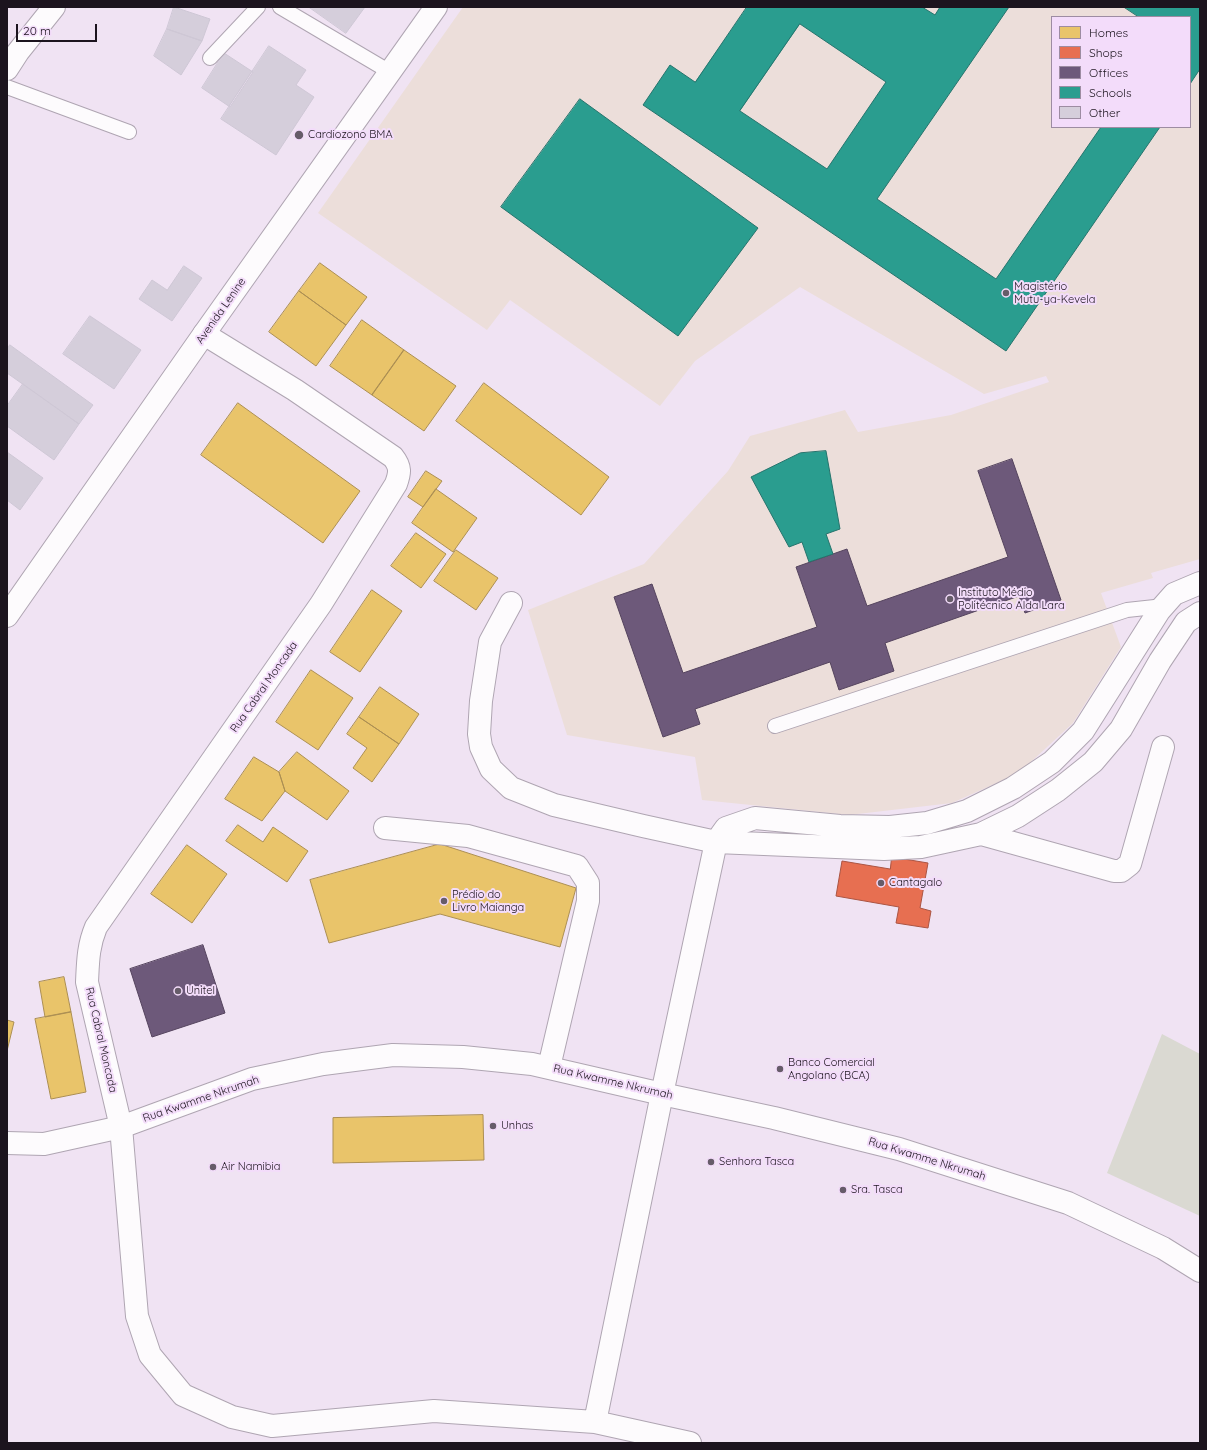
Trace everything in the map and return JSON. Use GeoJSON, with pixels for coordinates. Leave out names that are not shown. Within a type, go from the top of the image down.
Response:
{"type":"FeatureCollection","features":[{"type":"Feature","properties":{"kind":"street"},"geometry":{"type":"LineString","coordinates":[[7,69],[18,52],[54,7]]}},
{"type":"Feature","properties":{"kind":"street","name":"Avenida Lenine"},"geometry":{"type":"LineString","coordinates":[[7,616],[204,334],[436,7]]}},
{"type":"Feature","properties":{"kind":"street","name":"Rua Cabral Moncada"},"geometry":{"type":"LineString","coordinates":[[121,1127],[87,982],[90,941],[96,928],[321,604],[396,484],[400,472],[399,464],[394,457],[295,390],[204,334]]}},
{"type":"Feature","properties":{"kind":"street"},"geometry":{"type":"LineString","coordinates":[[595,1422],[662,1094],[716,842],[726,828],[755,818],[840,826],[890,826],[920,824],[967,811],[1002,794],[1052,762],[1083,731],[1159,611],[1174,594],[1200,583]]}},
{"type":"Feature","properties":{"kind":"street"},"geometry":{"type":"LineString","coordinates":[[511,603],[490,642],[481,701],[479,734],[481,747],[491,769],[511,788],[554,805],[716,842],[884,849],[921,847],[981,834],[1018,816],[1058,790],[1093,762],[1121,729],[1160,661],[1193,617],[1164,606]]}},
{"type":"Feature","properties":{"kind":"street"},"geometry":{"type":"LineString","coordinates":[[981,834],[1114,871],[1121,871],[1130,864],[1163,747]]}},
{"type":"Feature","properties":{"kind":"street"},"geometry":{"type":"LineString","coordinates":[[1002,794],[1018,816]]}},
{"type":"Feature","properties":{"kind":"street"},"geometry":{"type":"LineString","coordinates":[[385,828],[468,836],[577,866],[588,883],[588,901],[549,1067]]}},
{"type":"Feature","properties":{"kind":"street","name":"Rua Kwamme Nkrumah"},"geometry":{"type":"LineString","coordinates":[[7,1142],[44,1144],[121,1127],[252,1079],[323,1064],[393,1055],[462,1057],[532,1064],[774,1118],[899,1149],[1068,1203],[1163,1248],[1200,1271]]}},
{"type":"Feature","properties":{"kind":"street"},"geometry":{"type":"LineString","coordinates":[[121,1127],[137,1316],[150,1355],[183,1395],[232,1417],[272,1426],[434,1411],[595,1422],[690,1443]]}},
{"type":"Feature","properties":{"kind":"lane"},"geometry":{"type":"LineString","coordinates":[[210,58],[258,7]]}},
{"type":"Feature","properties":{"kind":"lane"},"geometry":{"type":"LineString","coordinates":[[280,7],[390,72]]}},
{"type":"Feature","properties":{"kind":"lane"},"geometry":{"type":"LineString","coordinates":[[7,87],[129,132]]}},
{"type":"Feature","properties":{"kind":"lane"},"geometry":{"type":"LineString","coordinates":[[775,726],[1127,610],[1164,606]]}},
{"type":"Feature","properties":{"kind":"shaded area","name":"Magistério Mutu-ya-Kevela"},"geometry":{"type":"Polygon","coordinates":[[[463,7],[1200,7],[1200,559],[1151,573],[1153,578],[1101,593],[1121,647],[1073,723],[1019,773],[952,803],[849,815],[702,800],[695,757],[567,735],[528,610],[644,564],[728,471],[750,436],[845,410],[858,432],[951,415],[1049,382],[1046,376],[984,394],[800,287],[695,361],[660,406],[510,300],[487,330],[318,213],[463,7]]]}},
{"type":"Feature","properties":{"kind":"shaded area"},"geometry":{"type":"Polygon","coordinates":[[[1162,1034],[1200,1054],[1200,1216],[1107,1173],[1162,1034]]]}},
{"type":"Feature","properties":{"kind":"building: Homes"},"geometry":{"type":"Polygon","coordinates":[[[320,263],[367,297],[346,325],[299,291],[320,263]]]}},
{"type":"Feature","properties":{"kind":"building: Homes"},"geometry":{"type":"Polygon","coordinates":[[[299,291],[346,325],[316,366],[269,332],[299,291]]]}},
{"type":"Feature","properties":{"kind":"building: Homes"},"geometry":{"type":"Polygon","coordinates":[[[362,320],[404,350],[372,395],[330,366],[362,320]]]}},
{"type":"Feature","properties":{"kind":"building: Homes"},"geometry":{"type":"Polygon","coordinates":[[[404,350],[456,386],[424,431],[372,395],[404,350]]]}},
{"type":"Feature","properties":{"kind":"building: Homes"},"geometry":{"type":"Polygon","coordinates":[[[484,383],[609,477],[581,515],[456,421],[484,383]]]}},
{"type":"Feature","properties":{"kind":"building: Homes"},"geometry":{"type":"Polygon","coordinates":[[[238,403],[360,491],[323,543],[201,455],[238,403]]]}},
{"type":"Feature","properties":{"kind":"building: Homes"},"geometry":{"type":"Polygon","coordinates":[[[426,471],[442,481],[423,507],[408,497],[426,471]]]}},
{"type":"Feature","properties":{"kind":"building: Homes"},"geometry":{"type":"Polygon","coordinates":[[[436,489],[477,518],[453,552],[412,523],[436,489]]]}},
{"type":"Feature","properties":{"kind":"building: Homes"},"geometry":{"type":"Polygon","coordinates":[[[416,533],[446,554],[421,588],[391,566],[416,533]]]}},
{"type":"Feature","properties":{"kind":"building: Homes"},"geometry":{"type":"Polygon","coordinates":[[[456,550],[498,578],[476,610],[434,581],[456,550]]]}},
{"type":"Feature","properties":{"kind":"building: Homes"},"geometry":{"type":"Polygon","coordinates":[[[372,590],[402,611],[360,672],[330,652],[372,590]]]}},
{"type":"Feature","properties":{"kind":"building: Homes"},"geometry":{"type":"Polygon","coordinates":[[[311,670],[353,698],[318,750],[276,722],[311,670]]]}},
{"type":"Feature","properties":{"kind":"building: Homes"},"geometry":{"type":"Polygon","coordinates":[[[380,687],[419,714],[399,744],[359,717],[380,687]]]}},
{"type":"Feature","properties":{"kind":"building: Homes"},"geometry":{"type":"Polygon","coordinates":[[[359,717],[399,744],[372,782],[353,768],[367,748],[347,734],[359,717]]]}},
{"type":"Feature","properties":{"kind":"building: Homes"},"geometry":{"type":"Polygon","coordinates":[[[297,752],[349,791],[327,820],[285,791],[279,772],[297,752]]]}},
{"type":"Feature","properties":{"kind":"building: Homes"},"geometry":{"type":"Polygon","coordinates":[[[254,757],[279,772],[285,791],[262,821],[225,799],[254,757]]]}},
{"type":"Feature","properties":{"kind":"building: Homes"},"geometry":{"type":"Polygon","coordinates":[[[238,825],[263,842],[273,827],[308,851],[287,882],[226,841],[238,825]]]}},
{"type":"Feature","properties":{"kind":"building: Homes","name":"Prédio do Livro Maianga"},"geometry":{"type":"Polygon","coordinates":[[[440,844],[576,888],[560,947],[440,914],[329,943],[310,880],[440,844]]]}},
{"type":"Feature","properties":{"kind":"building: Homes"},"geometry":{"type":"Polygon","coordinates":[[[187,845],[227,874],[192,923],[151,894],[187,845]]]}},
{"type":"Feature","properties":{"kind":"building: Homes"},"geometry":{"type":"Polygon","coordinates":[[[64,977],[71,1012],[45,1017],[39,982],[64,977]]]}},
{"type":"Feature","properties":{"kind":"building: Homes"},"geometry":{"type":"Polygon","coordinates":[[[71,1012],[86,1092],[51,1099],[35,1019],[71,1012]]]}},
{"type":"Feature","properties":{"kind":"building: Homes"},"geometry":{"type":"Polygon","coordinates":[[[7,1020],[14,1022],[7,1051],[7,1020]]]}},
{"type":"Feature","properties":{"kind":"building: Homes"},"geometry":{"type":"Polygon","coordinates":[[[483,1115],[484,1160],[333,1163],[333,1118],[483,1115]]]}},
{"type":"Feature","properties":{"kind":"building: Shops","name":"Cantagalo"},"geometry":{"type":"Polygon","coordinates":[[[892,857],[928,863],[920,908],[931,911],[928,928],[896,923],[899,907],[836,896],[842,861],[890,869],[892,857]]]}},
{"type":"Feature","properties":{"kind":"building: Offices","name":"Instituto Médio Politécnico Alda Lara"},"geometry":{"type":"Polygon","coordinates":[[[1012,459],[1061,600],[1025,613],[1019,596],[885,643],[894,671],[839,690],[830,662],[695,709],[700,724],[663,737],[614,597],[652,584],[683,673],[817,627],[796,567],[847,549],[867,606],[1008,557],[978,471],[1012,459]]]}},
{"type":"Feature","properties":{"kind":"building: Offices","name":"Unitel"},"geometry":{"type":"Polygon","coordinates":[[[203,945],[225,1013],[152,1037],[130,969],[203,945]]]}},
{"type":"Feature","properties":{"kind":"building: Schools"},"geometry":{"type":"Polygon","coordinates":[[[747,7],[922,7],[935,15],[940,7],[1009,7],[877,199],[996,279],[1100,128],[1159,128],[1006,351],[643,105],[670,65],[695,82],[747,7]],[[800,24],[740,111],[827,169],[886,82],[800,24]]]}},
{"type":"Feature","properties":{"kind":"building: Schools"},"geometry":{"type":"Polygon","coordinates":[[[1124,7],[1200,7],[1200,69],[1191,82],[1191,16],[1138,16],[1124,7]]]}},
{"type":"Feature","properties":{"kind":"building: Schools"},"geometry":{"type":"Polygon","coordinates":[[[580,99],[758,228],[678,336],[501,207],[580,99]]]}},
{"type":"Feature","properties":{"kind":"building: Schools"},"geometry":{"type":"Polygon","coordinates":[[[826,451],[840,529],[826,534],[833,554],[809,562],[802,542],[789,547],[751,477],[800,453],[826,451]]]}},
{"type":"Feature","properties":{"kind":"building: Other"},"geometry":{"type":"Polygon","coordinates":[[[174,7],[210,19],[202,41],[167,29],[174,7]]]}},
{"type":"Feature","properties":{"kind":"building: Other"},"geometry":{"type":"Polygon","coordinates":[[[309,7],[365,7],[346,33],[309,7]]]}},
{"type":"Feature","properties":{"kind":"building: Other"},"geometry":{"type":"Polygon","coordinates":[[[167,29],[202,41],[181,75],[154,56],[167,29]]]}},
{"type":"Feature","properties":{"kind":"building: Other"},"geometry":{"type":"Polygon","coordinates":[[[269,46],[306,70],[296,85],[314,97],[276,155],[221,119],[269,46]]]}},
{"type":"Feature","properties":{"kind":"building: Other"},"geometry":{"type":"Polygon","coordinates":[[[224,53],[253,72],[230,107],[202,88],[224,53]]]}},
{"type":"Feature","properties":{"kind":"building: Other"},"geometry":{"type":"Polygon","coordinates":[[[184,266],[202,278],[172,321],[139,299],[152,280],[167,290],[184,266]]]}},
{"type":"Feature","properties":{"kind":"building: Other"},"geometry":{"type":"Polygon","coordinates":[[[90,316],[141,350],[114,389],[63,354],[90,316]]]}},
{"type":"Feature","properties":{"kind":"building: Other"},"geometry":{"type":"Polygon","coordinates":[[[10,345],[93,405],[79,424],[7,373],[7,350],[10,345]]]}},
{"type":"Feature","properties":{"kind":"building: Other"},"geometry":{"type":"Polygon","coordinates":[[[23,384],[79,424],[54,460],[7,426],[7,406],[23,384]]]}},
{"type":"Feature","properties":{"kind":"building: Other"},"geometry":{"type":"Polygon","coordinates":[[[7,452],[43,478],[20,510],[7,500],[7,452]]]}},
{"type":"Feature","properties":{"kind":"place","name":"Cardiozono BMA"},"geometry":{"type":"Point","coordinates":[299,135]}},
{"type":"Feature","properties":{"kind":"place","name":"Magistério Mutu-ya-Kevela"},"geometry":{"type":"Point","coordinates":[1006,293]}},
{"type":"Feature","properties":{"kind":"place","name":"Instituto Médio Politécnico Alda Lara"},"geometry":{"type":"Point","coordinates":[950,599]}},
{"type":"Feature","properties":{"kind":"place","name":"Cantagalo"},"geometry":{"type":"Point","coordinates":[881,883]}},
{"type":"Feature","properties":{"kind":"place","name":"Prédio do Livro Maianga"},"geometry":{"type":"Point","coordinates":[444,901]}},
{"type":"Feature","properties":{"kind":"place","name":"Unitel"},"geometry":{"type":"Point","coordinates":[178,991]}},
{"type":"Feature","properties":{"kind":"place","name":"Banco Comercial Angolano (BCA)"},"geometry":{"type":"Point","coordinates":[780,1069]}},
{"type":"Feature","properties":{"kind":"place","name":"Unhas"},"geometry":{"type":"Point","coordinates":[493,1126]}},
{"type":"Feature","properties":{"kind":"place","name":"Senhora Tasca"},"geometry":{"type":"Point","coordinates":[711,1162]}},
{"type":"Feature","properties":{"kind":"place","name":"Air Namibia"},"geometry":{"type":"Point","coordinates":[213,1167]}},
{"type":"Feature","properties":{"kind":"place","name":"Sra. Tasca"},"geometry":{"type":"Point","coordinates":[843,1190]}}]}
